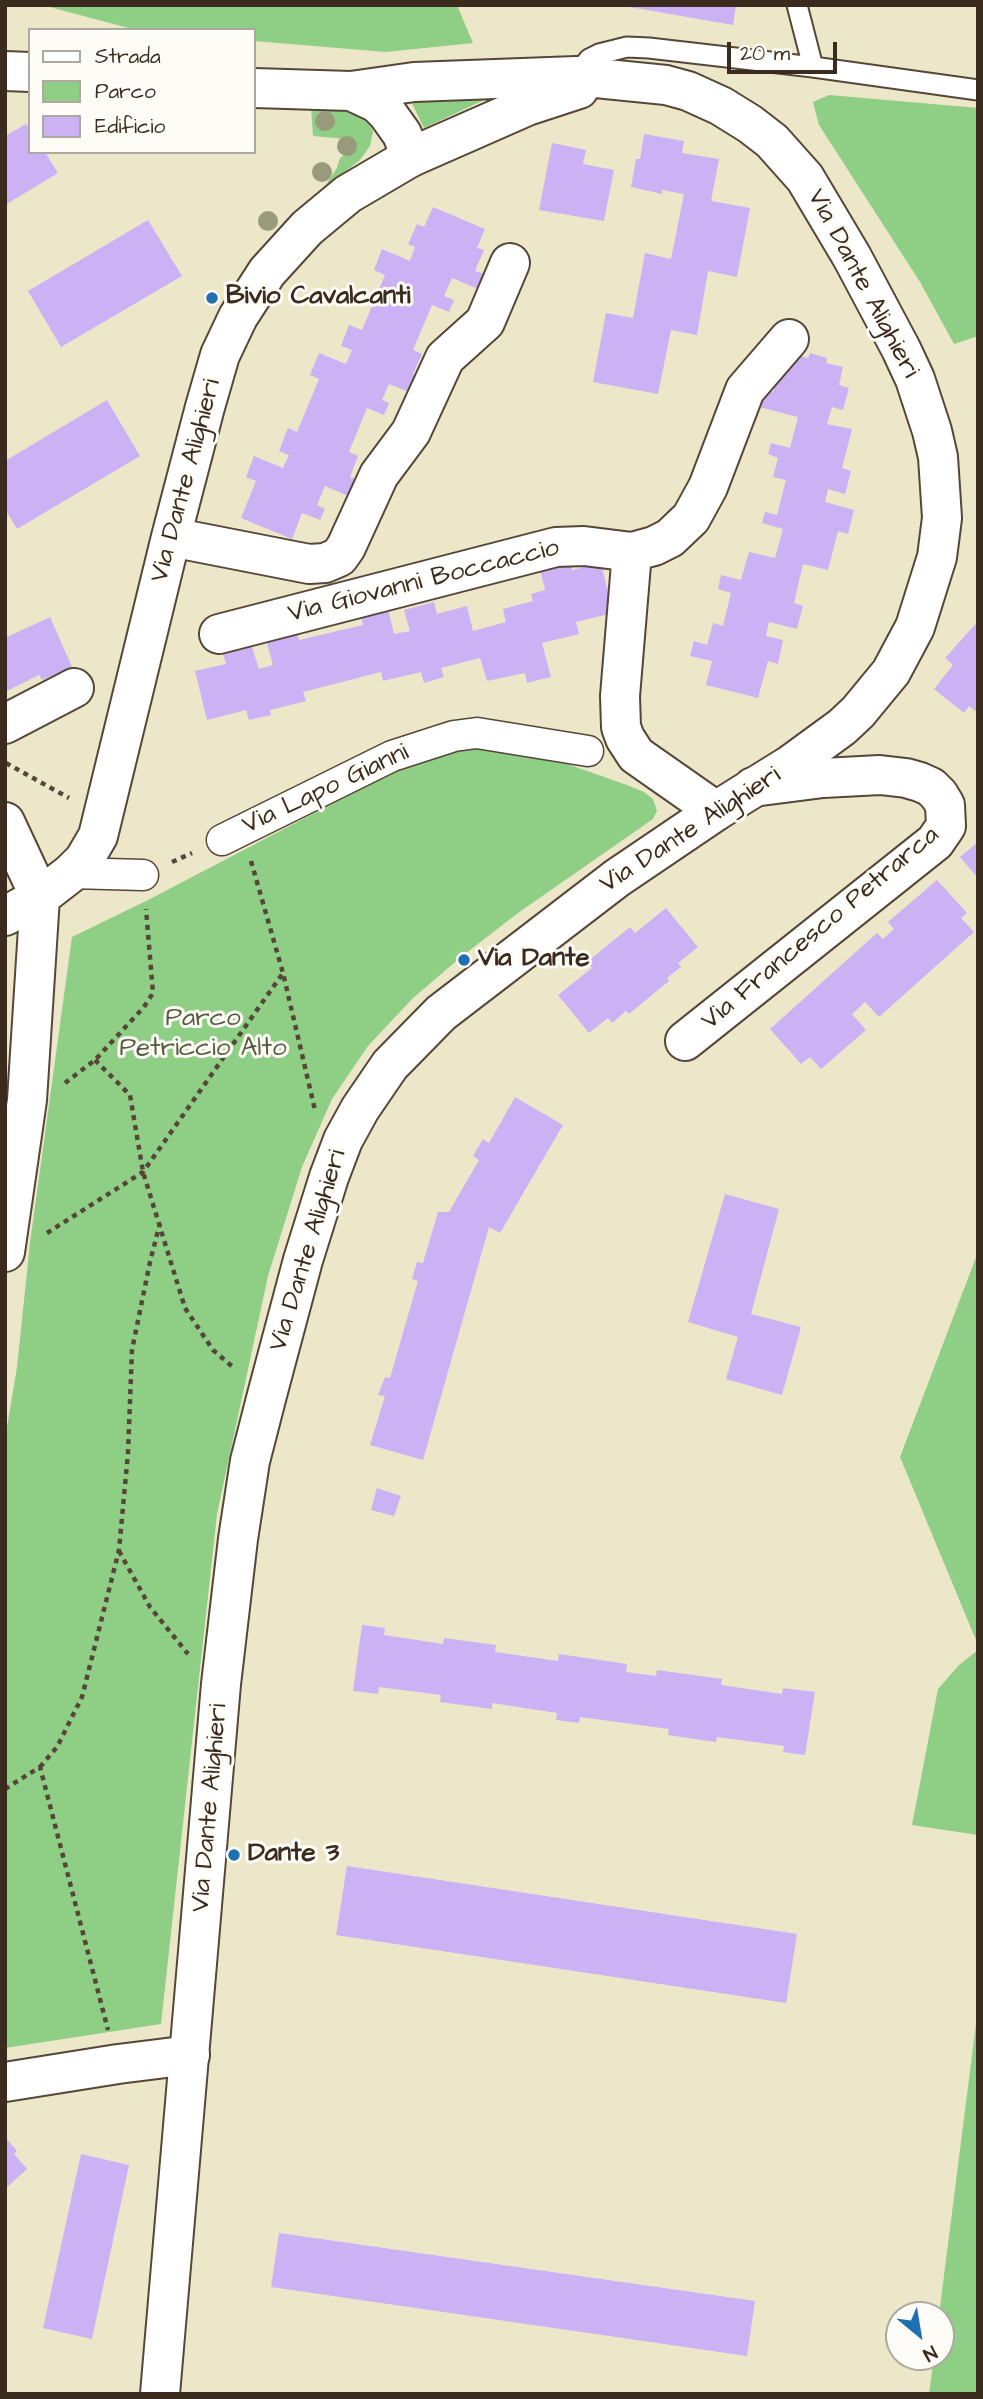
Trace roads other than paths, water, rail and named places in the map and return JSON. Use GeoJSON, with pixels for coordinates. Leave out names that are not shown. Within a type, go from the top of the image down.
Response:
{"type":"FeatureCollection","features":[{"type":"Feature","properties":{"kind":"street"},"geometry":{"type":"LineString","coordinates":[[5,71],[28,72]]}},
{"type":"Feature","properties":{"kind":"street","name":"Via Dante Alighieri"},"geometry":{"type":"LineString","coordinates":[[160,2394],[221,1684],[244,1494],[303,1260],[343,1140],[390,1065],[441,1013],[617,878],[790,765],[842,727],[872,697],[905,649],[925,601],[939,547],[942,518],[938,457],[924,406],[901,349],[829,216],[797,169],[772,141],[750,124],[721,106],[688,91],[666,85],[576,76],[414,82],[351,91],[256,88]]}},
{"type":"Feature","properties":{"kind":"street","name":"Via Dante Alighieri"},"geometry":{"type":"LineString","coordinates":[[5,916],[40,897],[71,873],[92,848],[103,823],[171,537],[215,371],[238,317],[267,272],[307,228],[348,194],[411,157],[546,99],[579,89],[642,83]]}},
{"type":"Feature","properties":{"kind":"street","name":"Via Dante Alighieri"},"geometry":{"type":"LineString","coordinates":[[351,91],[377,103],[387,113],[402,134],[411,157]]}},
{"type":"Feature","properties":{"kind":"street"},"geometry":{"type":"LineString","coordinates":[[171,537],[309,564],[325,563],[339,557],[383,468],[411,432],[445,358],[485,322],[510,263]]}},
{"type":"Feature","properties":{"kind":"street","name":"Via Giovanni Boccaccio"},"geometry":{"type":"LineString","coordinates":[[219,634],[556,547],[632,552],[644,550],[670,537],[691,517],[708,487],[745,390],[789,339]]}},
{"type":"Feature","properties":{"kind":"street"},"geometry":{"type":"LineString","coordinates":[[632,552],[620,695],[621,727],[636,755],[716,811]]}},
{"type":"Feature","properties":{"kind":"street"},"geometry":{"type":"LineString","coordinates":[[5,724],[74,688]]}},
{"type":"Feature","properties":{"kind":"street","name":"Via Lapo Gianni"},"geometry":{"type":"LineString","coordinates":[[232,835],[392,756],[454,736],[477,733],[588,751]]}},
{"type":"Feature","properties":{"kind":"street","name":"Via Francesco Petrarca"},"geometry":{"type":"LineString","coordinates":[[685,1041],[934,842],[946,826],[945,805],[939,795],[931,787],[906,778],[880,775],[823,778],[753,787]]}},
{"type":"Feature","properties":{"kind":"street"},"geometry":{"type":"LineString","coordinates":[[5,822],[40,897],[27,1100],[5,1252]]}},
{"type":"Feature","properties":{"kind":"street"},"geometry":{"type":"LineString","coordinates":[[71,873],[143,875]]}},
{"type":"Feature","properties":{"kind":"street"},"geometry":{"type":"LineString","coordinates":[[5,2082],[190,2055]]}},
{"type":"Feature","properties":{"kind":"lane"},"geometry":{"type":"LineString","coordinates":[[797,5],[813,66]]}},
{"type":"Feature","properties":{"kind":"lane"},"geometry":{"type":"LineString","coordinates":[[576,76],[589,59],[627,47],[813,66],[978,90]]}},
{"type":"Feature","properties":{"kind":"place","name":"Bivio Cavalcanti"},"geometry":{"type":"Point","coordinates":[212,298]}},
{"type":"Feature","properties":{"kind":"place","name":"Via Dante"},"geometry":{"type":"Point","coordinates":[464,960]}},
{"type":"Feature","properties":{"kind":"place","name":"Dante 3"},"geometry":{"type":"Point","coordinates":[234,1855]}},
{"type":"Feature","properties":{"kind":"park label","name":"Parco Petriccio Alto"},"geometry":{"type":"Point","coordinates":[203,1035]}}]}
